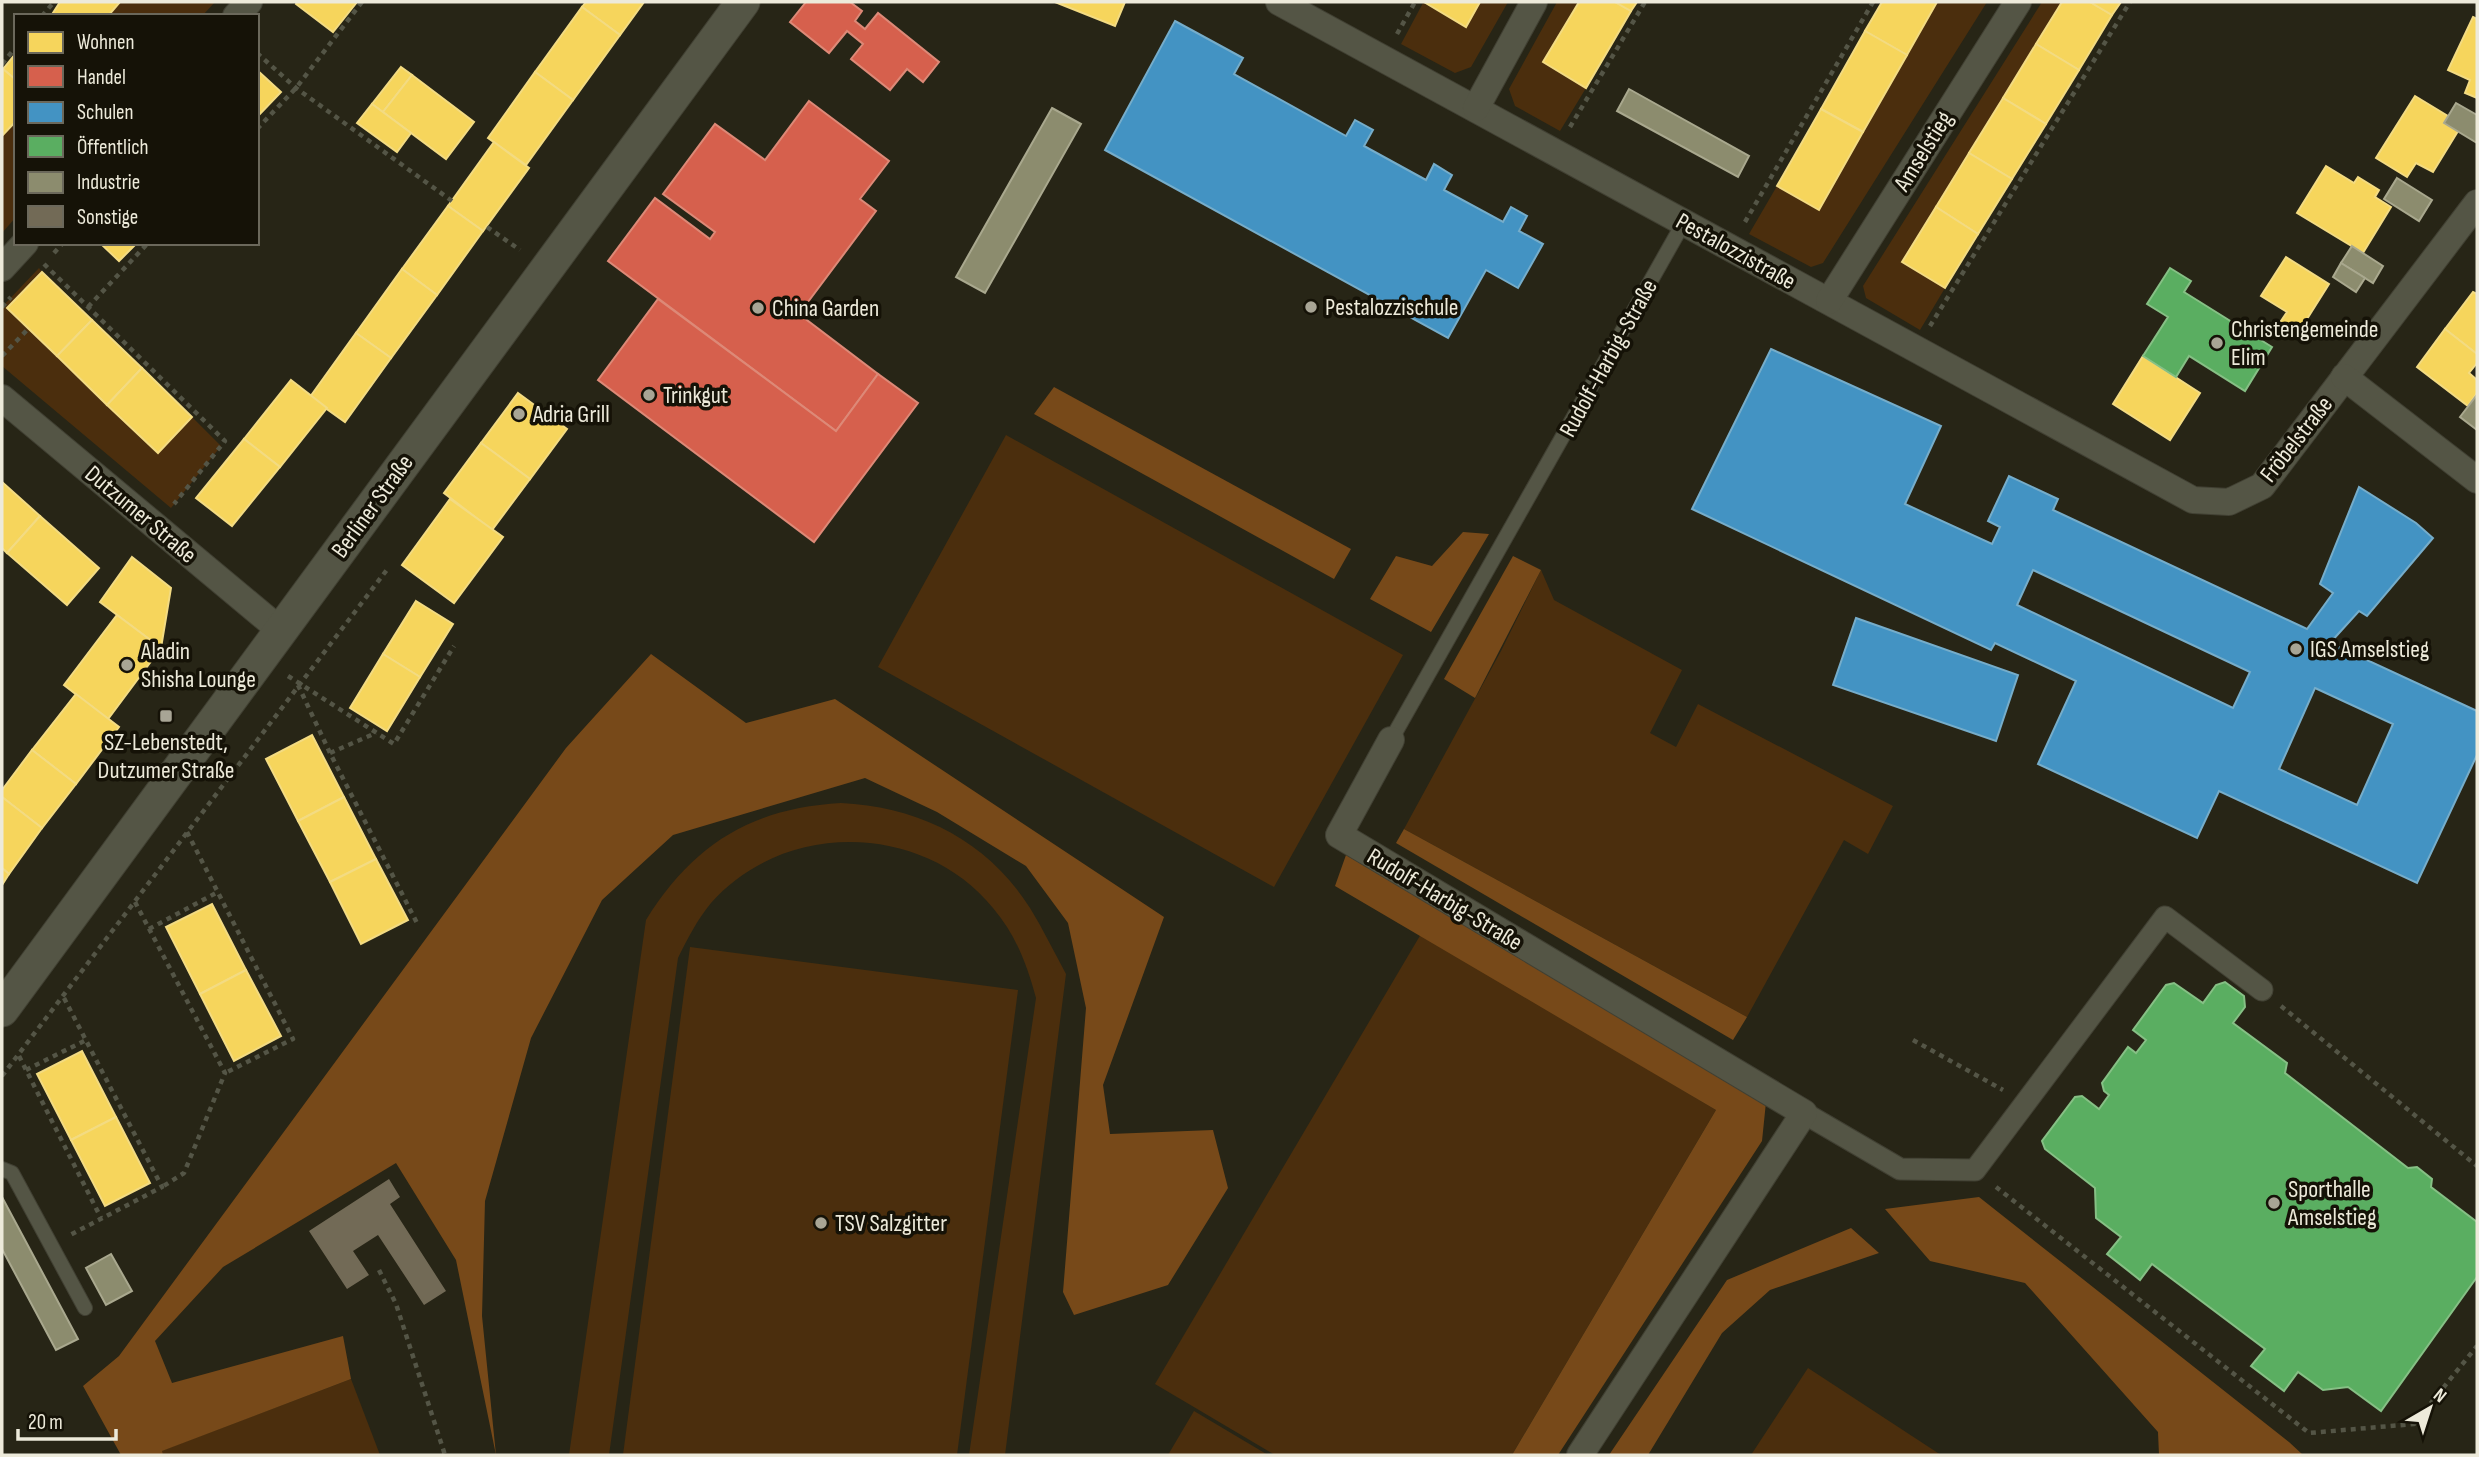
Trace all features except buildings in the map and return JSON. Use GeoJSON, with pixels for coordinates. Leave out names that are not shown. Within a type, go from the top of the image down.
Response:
{"type":"FeatureCollection","features":[{"type":"Feature","properties":{"kind":"street","name":"Berliner Straße"},"geometry":{"type":"LineString","coordinates":[[2,1010],[743,2]]}},
{"type":"Feature","properties":{"kind":"street","name":"Pestalozzistraße"},"geometry":{"type":"LineString","coordinates":[[1279,2],[2193,500]]}},
{"type":"Feature","properties":{"kind":"street"},"geometry":{"type":"LineString","coordinates":[[1476,108],[1534,2]]}},
{"type":"Feature","properties":{"kind":"street","name":"Amselstieg"},"geometry":{"type":"LineString","coordinates":[[1829,301],[2018,2]]}},
{"type":"Feature","properties":{"kind":"street","name":"Fröbelstraße"},"geometry":{"type":"LineString","coordinates":[[2193,500],[2229,502],[2262,486],[2477,203]]}},
{"type":"Feature","properties":{"kind":"street"},"geometry":{"type":"LineString","coordinates":[[2,268],[23,245]]}},
{"type":"Feature","properties":{"kind":"street"},"geometry":{"type":"LineString","coordinates":[[2344,377],[2477,480]]}},
{"type":"Feature","properties":{"kind":"street","name":"Dutzumer Straße"},"geometry":{"type":"LineString","coordinates":[[2,398],[280,630]]}},
{"type":"Feature","properties":{"kind":"street","name":"Rudolf-Harbig-Straße"},"geometry":{"type":"LineString","coordinates":[[1391,740],[1339,835],[1804,1113]]}},
{"type":"Feature","properties":{"kind":"street"},"geometry":{"type":"LineString","coordinates":[[1580,1455],[1804,1113],[1900,1169],[1975,1170],[2165,917],[2262,990]]}},
{"type":"Feature","properties":{"kind":"lane","name":"Rudolf-Harbig-Straße"},"geometry":{"type":"LineString","coordinates":[[1391,740],[1684,222]]}},
{"type":"Feature","properties":{"kind":"lane"},"geometry":{"type":"LineString","coordinates":[[2,1168],[12,1173],[85,1308]]}},
{"type":"Feature","properties":{"kind":"path"},"geometry":{"type":"LineString","coordinates":[[259,127],[296,89],[362,2]]}},
{"type":"Feature","properties":{"kind":"path"},"geometry":{"type":"LineString","coordinates":[[1393,40],[1415,2]]}},
{"type":"Feature","properties":{"kind":"path"},"geometry":{"type":"LineString","coordinates":[[1566,134],[1645,2]]}},
{"type":"Feature","properties":{"kind":"path"},"geometry":{"type":"LineString","coordinates":[[1741,229],[1873,2]]}},
{"type":"Feature","properties":{"kind":"path"},"geometry":{"type":"LineString","coordinates":[[1926,333],[2130,2]]}},
{"type":"Feature","properties":{"kind":"path"},"geometry":{"type":"LineString","coordinates":[[2,64],[14,49]]}},
{"type":"Feature","properties":{"kind":"path"},"geometry":{"type":"LineString","coordinates":[[259,55],[296,89],[452,201]]}},
{"type":"Feature","properties":{"kind":"path"},"geometry":{"type":"LineString","coordinates":[[487,227],[546,269]]}},
{"type":"Feature","properties":{"kind":"path"},"geometry":{"type":"LineString","coordinates":[[88,307],[146,245]]}},
{"type":"Feature","properties":{"kind":"path"},"geometry":{"type":"LineString","coordinates":[[44,264],[225,441],[171,508]]}},
{"type":"Feature","properties":{"kind":"path"},"geometry":{"type":"LineString","coordinates":[[2,356],[29,328]]}},
{"type":"Feature","properties":{"kind":"path"},"geometry":{"type":"LineString","coordinates":[[2,1076],[64,998],[298,684],[389,567]]}},
{"type":"Feature","properties":{"kind":"path"},"geometry":{"type":"LineString","coordinates":[[298,684],[394,744],[454,646]]}},
{"type":"Feature","properties":{"kind":"path"},"geometry":{"type":"LineString","coordinates":[[298,684],[330,753],[418,925]]}},
{"type":"Feature","properties":{"kind":"path"},"geometry":{"type":"LineString","coordinates":[[330,753],[376,733]]}},
{"type":"Feature","properties":{"kind":"path"},"geometry":{"type":"LineString","coordinates":[[50,1245],[184,1173],[225,1073],[293,1039],[187,832]]}},
{"type":"Feature","properties":{"kind":"path"},"geometry":{"type":"LineString","coordinates":[[149,929],[216,893]]}},
{"type":"Feature","properties":{"kind":"path"},"geometry":{"type":"LineString","coordinates":[[135,902],[225,1073]]}},
{"type":"Feature","properties":{"kind":"path"},"geometry":{"type":"LineString","coordinates":[[2262,990],[2477,1166]]}},
{"type":"Feature","properties":{"kind":"path"},"geometry":{"type":"LineString","coordinates":[[64,998],[162,1187]]}},
{"type":"Feature","properties":{"kind":"path"},"geometry":{"type":"LineString","coordinates":[[26,1070],[86,1040]]}},
{"type":"Feature","properties":{"kind":"path"},"geometry":{"type":"LineString","coordinates":[[1913,1040],[2026,1102]]}},
{"type":"Feature","properties":{"kind":"path"},"geometry":{"type":"LineString","coordinates":[[19,1056],[101,1218]]}},
{"type":"Feature","properties":{"kind":"path"},"geometry":{"type":"LineString","coordinates":[[1975,1170],[2309,1433],[2414,1424],[2477,1346]]}},
{"type":"Feature","properties":{"kind":"path"},"geometry":{"type":"LineString","coordinates":[[379,1270],[396,1304],[445,1455]]}},
{"type":"Feature","properties":{"kind":"shaded area"},"geometry":{"type":"Polygon","coordinates":[[[120,2],[215,2],[204,14],[110,14],[120,2]]]}},
{"type":"Feature","properties":{"kind":"shaded area"},"geometry":{"type":"Polygon","coordinates":[[[1480,2],[1508,2],[1471,67],[1455,73],[1401,44],[1423,3],[1466,26],[1480,2]]]}},
{"type":"Feature","properties":{"kind":"shaded area"},"geometry":{"type":"Polygon","coordinates":[[[1557,2],[1578,2],[1543,62],[1586,88],[1560,131],[1515,106],[1509,89],[1557,2]]]}},
{"type":"Feature","properties":{"kind":"shaded area"},"geometry":{"type":"Polygon","coordinates":[[[1937,2],[1987,2],[1823,263],[1811,267],[1749,234],[1777,186],[1819,210],[1937,2]]]}},
{"type":"Feature","properties":{"kind":"shaded area"},"geometry":{"type":"Polygon","coordinates":[[[2042,2],[2062,2],[1903,261],[1945,288],[1920,330],[1866,298],[1863,286],[2042,2]]]}},
{"type":"Feature","properties":{"kind":"shaded area"},"geometry":{"type":"Polygon","coordinates":[[[14,123],[14,219],[2,233],[2,136],[14,123]]]}},
{"type":"Feature","properties":{"kind":"shaded area"},"geometry":{"type":"Polygon","coordinates":[[[39,268],[42,272],[8,308],[157,453],[192,417],[221,446],[171,508],[2,366],[2,307],[39,268]]]}},
{"type":"Feature","properties":{"kind":"shaded area"},"geometry":{"type":"Polygon","coordinates":[[[1054,387],[1351,549],[1334,579],[1034,414],[1054,387]]]}},
{"type":"Feature","properties":{"kind":"shaded area"},"geometry":{"type":"Polygon","coordinates":[[[1006,435],[1403,655],[1274,887],[878,667],[1006,435]]]}},
{"type":"Feature","properties":{"kind":"shaded area"},"geometry":{"type":"Polygon","coordinates":[[[1463,532],[1489,534],[1431,632],[1370,599],[1396,556],[1432,566],[1463,532]]]}},
{"type":"Feature","properties":{"kind":"shaded area"},"geometry":{"type":"Polygon","coordinates":[[[1513,556],[1541,570],[1475,698],[1444,679],[1513,556]]]}},
{"type":"Feature","properties":{"kind":"shaded area"},"geometry":{"type":"Polygon","coordinates":[[[1541,570],[1554,600],[1682,670],[1650,733],[1676,747],[1698,704],[1893,806],[1868,854],[1844,840],[1747,1017],[1404,829],[1501,651],[1541,570]]]}},
{"type":"Feature","properties":{"kind":"shaded area"},"geometry":{"type":"Polygon","coordinates":[[[651,654],[746,723],[835,699],[1164,917],[1103,1085],[1110,1134],[1213,1130],[1228,1188],[1168,1285],[1074,1315],[1063,1292],[1086,1008],[1068,923],[1026,866],[937,812],[865,778],[673,835],[602,900],[531,1038],[485,1201],[482,1316],[496,1455],[456,1260],[396,1163],[223,1267],[155,1341],[172,1383],[343,1336],[351,1379],[162,1451],[163,1455],[121,1455],[83,1386],[119,1356],[566,748],[651,654]]]}},
{"type":"Feature","properties":{"kind":"shaded area"},"geometry":{"type":"Polygon","coordinates":[[[841,803],[870,806],[924,820],[972,846],[1013,884],[1035,916],[1066,974],[1005,1455],[969,1455],[1036,998],[1025,962],[1008,929],[993,908],[964,880],[930,859],[892,847],[853,842],[814,845],[776,857],[741,876],[706,909],[678,958],[609,1455],[569,1455],[646,920],[684,870],[728,835],[753,822],[780,813],[809,806],[841,803]]]}},
{"type":"Feature","properties":{"kind":"shaded area"},"geometry":{"type":"Polygon","coordinates":[[[1404,829],[1747,1017],[1733,1040],[1396,843],[1404,829]]]}},
{"type":"Feature","properties":{"kind":"shaded area"},"geometry":{"type":"Polygon","coordinates":[[[1346,855],[1766,1102],[1762,1141],[1558,1455],[1512,1455],[1716,1110],[1335,886],[1346,855]]]}},
{"type":"Feature","properties":{"kind":"shaded area"},"geometry":{"type":"Polygon","coordinates":[[[1421,934],[1716,1110],[1512,1455],[1275,1455],[1155,1384],[1421,934]]]}},
{"type":"Feature","properties":{"kind":"shaded area","name":"TSV Salzgitter"},"geometry":{"type":"Polygon","coordinates":[[[690,947],[1018,990],[957,1455],[623,1455],[690,947]]]}},
{"type":"Feature","properties":{"kind":"shaded area"},"geometry":{"type":"Polygon","coordinates":[[[1979,1197],[2303,1455],[2159,1455],[2158,1432],[2025,1283],[1930,1261],[1885,1209],[1979,1197]]]}},
{"type":"Feature","properties":{"kind":"shaded area"},"geometry":{"type":"Polygon","coordinates":[[[1851,1228],[1879,1253],[1770,1290],[1722,1333],[1648,1455],[1609,1455],[1727,1280],[1851,1228]]]}},
{"type":"Feature","properties":{"kind":"shaded area"},"geometry":{"type":"Polygon","coordinates":[[[1808,1368],[1941,1455],[1751,1455],[1808,1368]]]}},
{"type":"Feature","properties":{"kind":"shaded area"},"geometry":{"type":"Polygon","coordinates":[[[351,1379],[380,1455],[163,1455],[161,1451],[351,1379]]]}},
{"type":"Feature","properties":{"kind":"shaded area"},"geometry":{"type":"Polygon","coordinates":[[[1194,1411],[1268,1455],[1168,1455],[1194,1411]]]}},
{"type":"Feature","properties":{"kind":"place","name":"Pestalozzischule"},"geometry":{"type":"Point","coordinates":[1311,307]}},
{"type":"Feature","properties":{"kind":"place","name":"China Garden"},"geometry":{"type":"Point","coordinates":[758,308]}},
{"type":"Feature","properties":{"kind":"place","name":"Christengemeinde Elim"},"geometry":{"type":"Point","coordinates":[2217,343]}},
{"type":"Feature","properties":{"kind":"place","name":"Trinkgut"},"geometry":{"type":"Point","coordinates":[649,395]}},
{"type":"Feature","properties":{"kind":"place","name":"Adria Grill"},"geometry":{"type":"Point","coordinates":[519,414]}},
{"type":"Feature","properties":{"kind":"place","name":"IGS Amselstieg"},"geometry":{"type":"Point","coordinates":[2296,649]}},
{"type":"Feature","properties":{"kind":"place","name":"Aladin Shisha Lounge"},"geometry":{"type":"Point","coordinates":[127,665]}},
{"type":"Feature","properties":{"kind":"place","name":"SZ-Lebenstedt, Dutzumer Straße"},"geometry":{"type":"Point","coordinates":[166,716]}},
{"type":"Feature","properties":{"kind":"place","name":"Sporthalle Amselstieg"},"geometry":{"type":"Point","coordinates":[2274,1203]}},
{"type":"Feature","properties":{"kind":"place","name":"TSV Salzgitter"},"geometry":{"type":"Point","coordinates":[821,1223]}}]}
